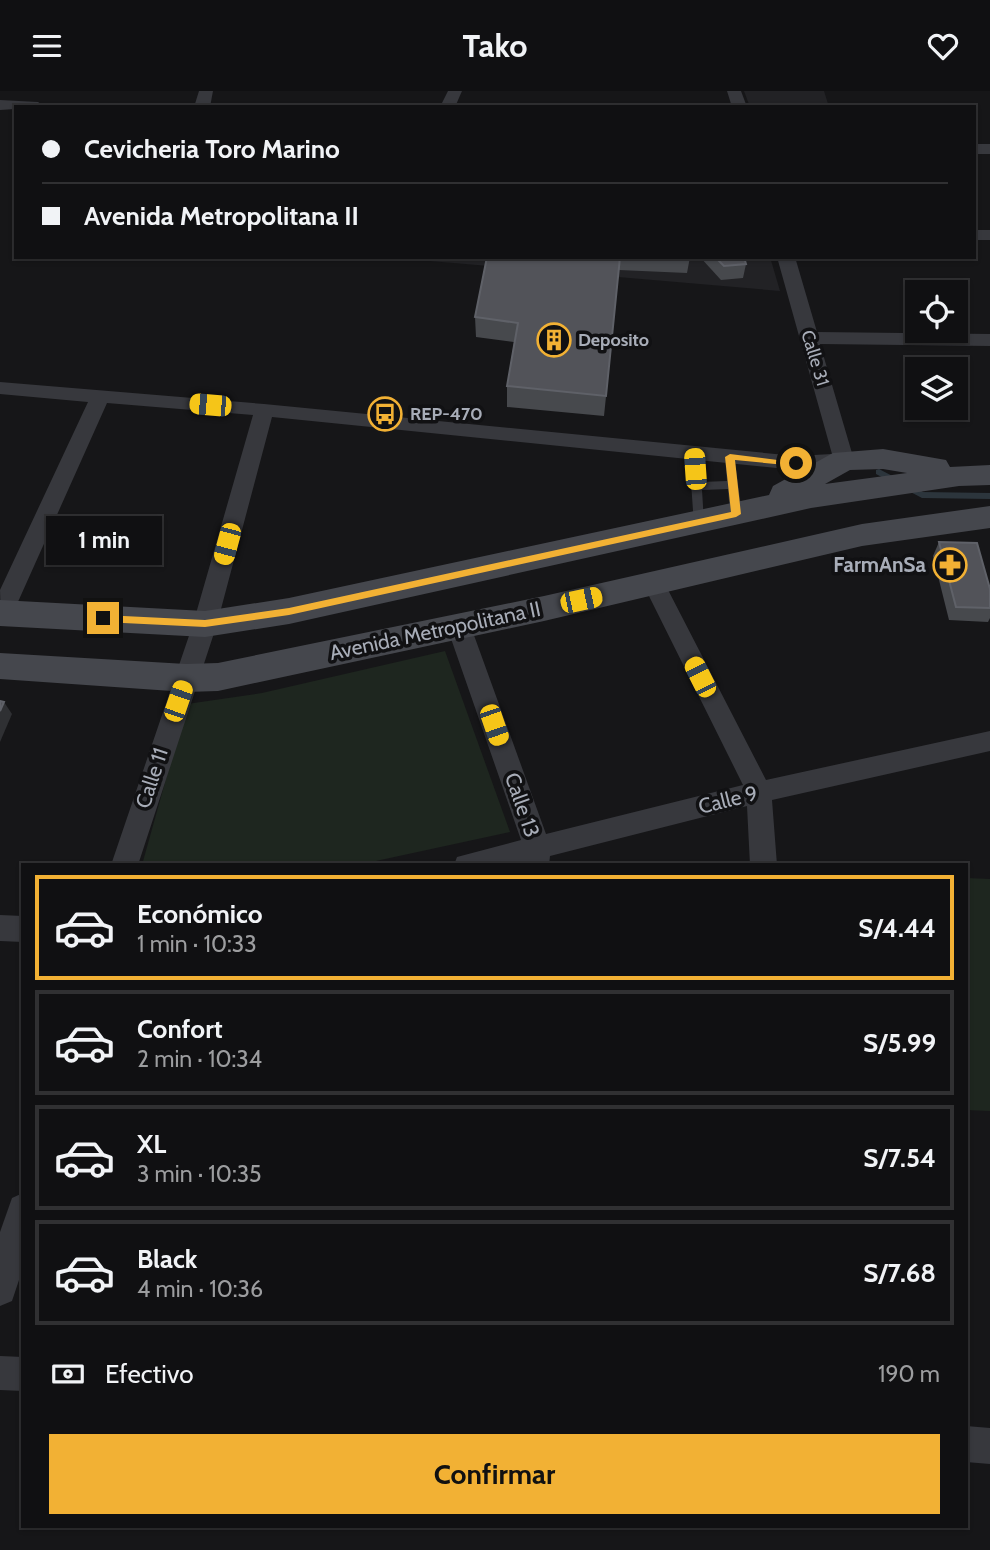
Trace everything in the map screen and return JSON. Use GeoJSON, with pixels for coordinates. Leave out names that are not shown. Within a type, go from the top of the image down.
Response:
{"type":"FeatureCollection","features":[{"type":"Feature","properties":{"kind":"main road"},"geometry":{"type":"LineString","coordinates":[[0,613],[205,624],[289,611],[698,522],[844,460],[883,459],[990,475]]}},
{"type":"Feature","properties":{"kind":"main road"},"geometry":{"type":"LineString","coordinates":[[742,503],[990,475]]}},
{"type":"Feature","properties":{"kind":"main road","name":"Avenida Metropolitana II"},"geometry":{"type":"LineString","coordinates":[[0,666],[186,678],[218,677],[459,627],[867,534],[949,520],[990,517]]}},
{"type":"Feature","properties":{"kind":"street"},"geometry":{"type":"LineString","coordinates":[[0,105],[35,99]]}},
{"type":"Feature","properties":{"kind":"street","name":"Calle 31"},"geometry":{"type":"LineString","coordinates":[[787,259],[844,460]]}},
{"type":"Feature","properties":{"kind":"street"},"geometry":{"type":"LineString","coordinates":[[810,338],[990,340]]}},
{"type":"Feature","properties":{"kind":"street"},"geometry":{"type":"LineString","coordinates":[[0,388],[264,410],[796,463],[844,460]]}},
{"type":"Feature","properties":{"kind":"street"},"geometry":{"type":"LineString","coordinates":[[0,613],[100,396]]}},
{"type":"Feature","properties":{"kind":"street","name":"Calle 11"},"geometry":{"type":"LineString","coordinates":[[125,863],[205,624],[264,410]]}},
{"type":"Feature","properties":{"kind":"street"},"geometry":{"type":"LineString","coordinates":[[654,584],[759,792],[764,863]]}},
{"type":"Feature","properties":{"kind":"street","name":"Calle 13"},"geometry":{"type":"LineString","coordinates":[[459,627],[536,856]]}},
{"type":"Feature","properties":{"kind":"street","name":"Calle 9"},"geometry":{"type":"LineString","coordinates":[[482,863],[536,856],[759,792],[990,741]]}},
{"type":"Feature","properties":{"kind":"street"},"geometry":{"type":"LineString","coordinates":[[0,928],[21,929]]}},
{"type":"Feature","properties":{"kind":"street"},"geometry":{"type":"LineString","coordinates":[[0,1289],[21,1216]]}},
{"type":"Feature","properties":{"kind":"street"},"geometry":{"type":"LineString","coordinates":[[0,1373],[21,1374]]}},
{"type":"Feature","properties":{"kind":"street"},"geometry":{"type":"LineString","coordinates":[[968,1444],[990,1446]]}},
{"type":"Feature","properties":{"kind":"lane"},"geometry":{"type":"LineString","coordinates":[[694,453],[698,522]]}},
{"type":"Feature","properties":{"kind":"lane"},"geometry":{"type":"LineString","coordinates":[[730,457],[742,503]]}},
{"type":"Feature","properties":{"kind":"lane"},"geometry":{"type":"LineString","coordinates":[[696,486],[742,503]]}},
{"type":"Feature","properties":{"kind":"shaded area"},"geometry":{"type":"Polygon","coordinates":[[[744,91],[824,91],[828,105],[749,105],[744,91]]]}},
{"type":"Feature","properties":{"kind":"shaded area"},"geometry":{"type":"Polygon","coordinates":[[[406,259],[771,259],[780,291],[406,259]]]}},
{"type":"Feature","properties":{"kind":"shaded area"},"geometry":{"type":"Polygon","coordinates":[[[445,651],[510,832],[367,863],[143,863],[187,704],[262,693],[445,651]]]}},
{"type":"Feature","properties":{"kind":"shaded area"},"geometry":{"type":"Polygon","coordinates":[[[968,878],[990,879],[990,1111],[968,1110],[968,878]]]}},
{"type":"Feature","properties":{"kind":"building","name":"Deposito"},"geometry":{"type":"Polygon","coordinates":[[[487,259],[620,259],[606,396],[507,386],[518,323],[475,317],[487,259]]]}},
{"type":"Feature","properties":{"kind":"building"},"geometry":{"type":"Polygon","coordinates":[[[717,259],[745,259],[746,264],[724,266],[717,259]]]}},
{"type":"Feature","properties":{"kind":"building"},"geometry":{"type":"Polygon","coordinates":[[[939,542],[977,543],[990,589],[990,608],[956,607],[939,542]]]}},
{"type":"Feature","properties":{"kind":"waterway"},"geometry":{"type":"LineString","coordinates":[[879,472],[922,495],[990,496]]}},
{"type":"Feature","properties":{"kind":"place","name":"Deposito"},"geometry":{"type":"Point","coordinates":[554,340]}},
{"type":"Feature","properties":{"kind":"place","name":"REP-470"},"geometry":{"type":"Point","coordinates":[385,414]}},
{"type":"Feature","properties":{"kind":"place","name":"FarmAnSa"},"geometry":{"type":"Point","coordinates":[950,565]}},
{"type":"Feature","properties":{"kind":"route"},"geometry":{"type":"LineString","coordinates":[[103,618],[205,624],[289,611],[736,514],[730,457],[796,463]]}}]}
